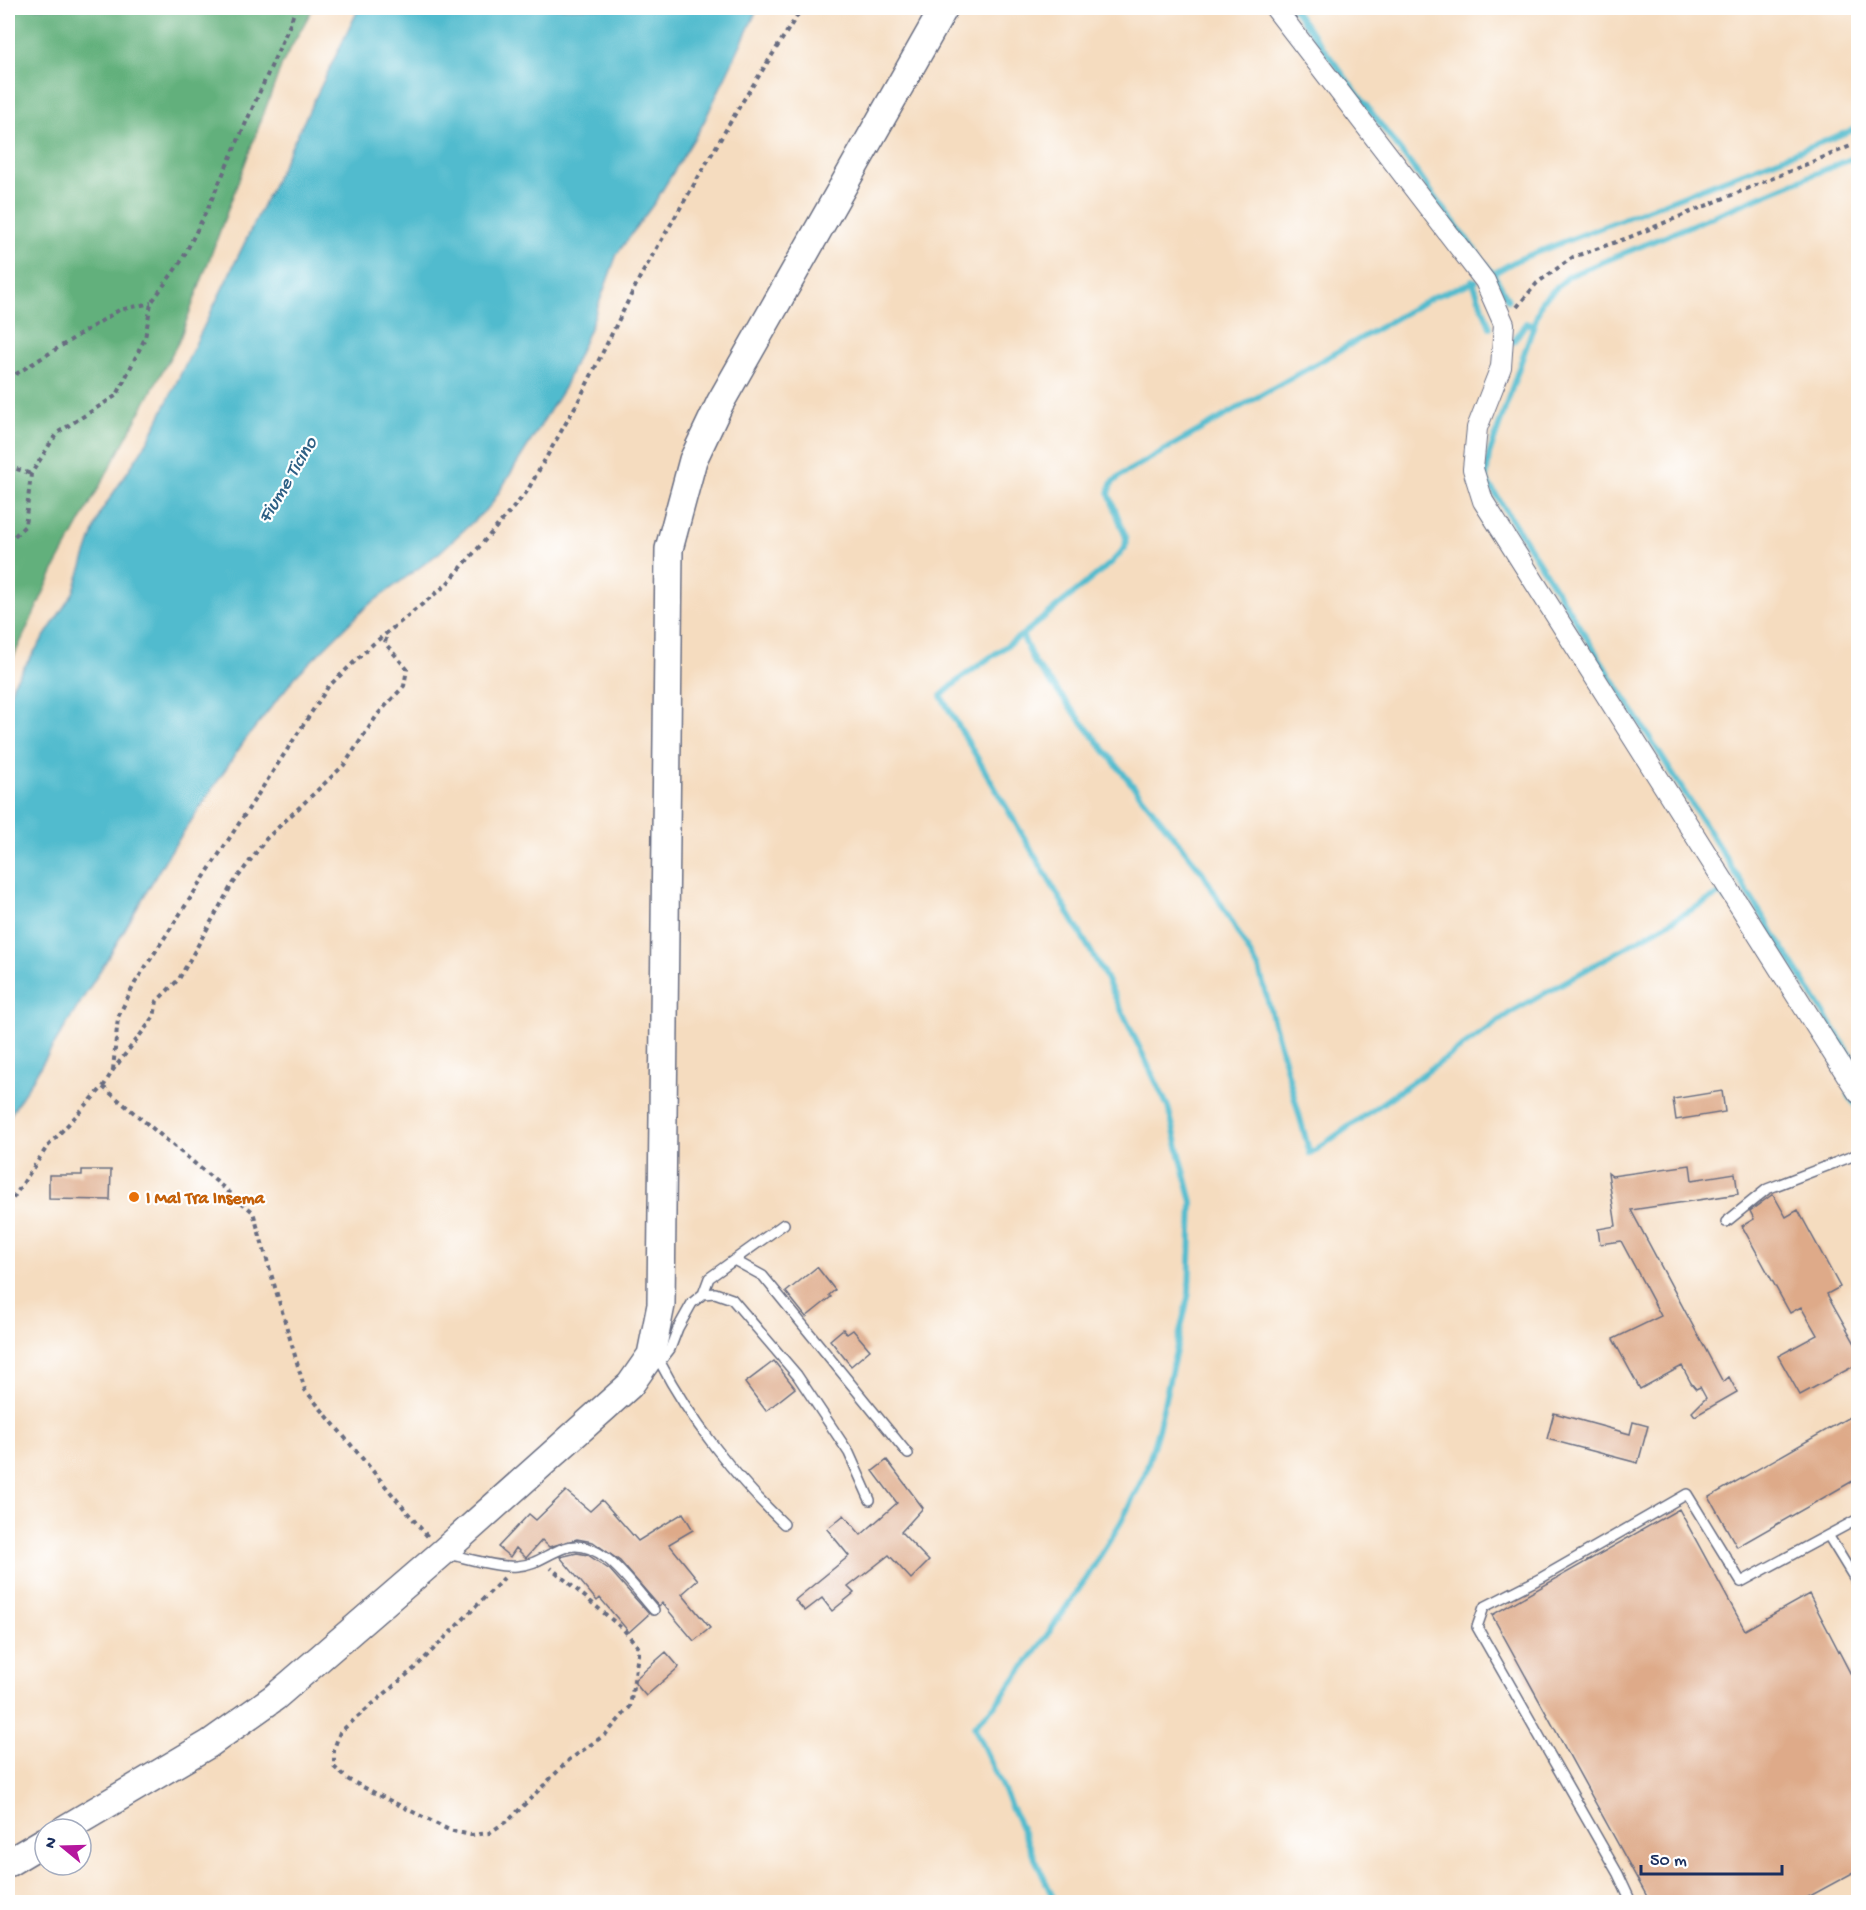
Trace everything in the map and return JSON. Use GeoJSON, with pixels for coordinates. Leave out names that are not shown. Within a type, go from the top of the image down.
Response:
{"type":"FeatureCollection","features":[{"type":"Feature","properties":{"kind":"street"},"geometry":{"type":"LineString","coordinates":[[85,1817],[209,1744],[275,1698],[442,1553],[630,1385],[655,1359],[662,1305],[665,1176],[669,549],[693,460],[720,403],[832,210],[944,8]]}},
{"type":"Feature","properties":{"kind":"street"},"geometry":{"type":"LineString","coordinates":[[1275,8],[1479,273],[1503,324],[1501,367],[1477,428],[1473,469],[1483,501],[1858,1093]]}},
{"type":"Feature","properties":{"kind":"street"},"geometry":{"type":"LineString","coordinates":[[8,1863],[33,1848]]}},
{"type":"Feature","properties":{"kind":"lane"},"geometry":{"type":"LineString","coordinates":[[1726,1222],[1767,1189],[1858,1154]]}},
{"type":"Feature","properties":{"kind":"lane"},"geometry":{"type":"LineString","coordinates":[[784,1224],[761,1238],[708,1278],[703,1294],[692,1303],[678,1328],[670,1349],[655,1359],[747,1488],[784,1524]]}},
{"type":"Feature","properties":{"kind":"lane"},"geometry":{"type":"LineString","coordinates":[[734,1260],[763,1276],[908,1454]]}},
{"type":"Feature","properties":{"kind":"lane"},"geometry":{"type":"LineString","coordinates":[[703,1294],[715,1293],[732,1299],[797,1375],[849,1453],[870,1500]]}},
{"type":"Feature","properties":{"kind":"lane"},"geometry":{"type":"LineString","coordinates":[[1631,1902],[1618,1874],[1477,1627],[1484,1607],[1541,1578],[1687,1494],[1741,1582],[1858,1519]]}},
{"type":"Feature","properties":{"kind":"lane"},"geometry":{"type":"LineString","coordinates":[[1828,1535],[1858,1584]]}},
{"type":"Feature","properties":{"kind":"lane"},"geometry":{"type":"LineString","coordinates":[[442,1553],[515,1566],[540,1561],[565,1547],[589,1547],[610,1562],[654,1610]]}},
{"type":"Feature","properties":{"kind":"path"},"geometry":{"type":"LineString","coordinates":[[8,542],[25,526],[31,474],[57,433],[117,395],[145,338],[151,303],[182,260],[206,212],[291,22],[295,8]]}},
{"type":"Feature","properties":{"kind":"path"},"geometry":{"type":"LineString","coordinates":[[113,1070],[118,1017],[135,983],[328,687],[387,633],[446,585],[526,493],[579,400],[639,278],[741,104],[802,8]]}},
{"type":"Feature","properties":{"kind":"path"},"geometry":{"type":"LineString","coordinates":[[1503,324],[1537,283],[1573,257],[1630,237],[1858,143]]}},
{"type":"Feature","properties":{"kind":"path"},"geometry":{"type":"LineString","coordinates":[[8,378],[119,310],[151,303]]}},
{"type":"Feature","properties":{"kind":"path"},"geometry":{"type":"LineString","coordinates":[[8,466],[31,474]]}},
{"type":"Feature","properties":{"kind":"path"},"geometry":{"type":"LineString","coordinates":[[8,1206],[47,1147],[103,1087],[113,1070],[154,1017],[157,1001],[179,979],[230,888],[266,839],[344,765],[378,714],[404,686],[407,669],[385,643],[387,633]]}},
{"type":"Feature","properties":{"kind":"path"},"geometry":{"type":"LineString","coordinates":[[103,1087],[253,1212],[305,1390],[442,1553]]}},
{"type":"Feature","properties":{"kind":"path"},"geometry":{"type":"LineString","coordinates":[[515,1566],[417,1666],[340,1732],[334,1749],[334,1767],[349,1780],[450,1830],[471,1835],[489,1833],[510,1819],[569,1760],[606,1734],[630,1707],[639,1648],[624,1630],[560,1573],[540,1561]]}},
{"type":"Feature","properties":{"kind":"green space"},"geometry":{"type":"Polygon","coordinates":[[[8,8],[313,8],[282,64],[179,341],[56,566],[8,669],[8,8]]]}},
{"type":"Feature","properties":{"kind":"water","name":"Fiume Ticino"},"geometry":{"type":"Polygon","coordinates":[[[359,8],[758,8],[703,124],[655,202],[617,254],[590,328],[564,388],[491,505],[439,553],[366,607],[296,676],[245,740],[165,860],[111,953],[8,1119],[8,703],[13,684],[73,593],[100,513],[148,441],[359,8]]]}},
{"type":"Feature","properties":{"kind":"building"},"geometry":{"type":"Polygon","coordinates":[[[1722,1091],[1725,1112],[1676,1120],[1673,1099],[1722,1091]]]}},
{"type":"Feature","properties":{"kind":"building"},"geometry":{"type":"Polygon","coordinates":[[[1690,1165],[1692,1180],[1735,1173],[1738,1194],[1631,1210],[1723,1382],[1729,1377],[1737,1392],[1695,1416],[1692,1412],[1706,1398],[1700,1387],[1696,1389],[1691,1383],[1682,1366],[1640,1389],[1613,1339],[1661,1316],[1621,1241],[1600,1244],[1598,1229],[1616,1226],[1608,1173],[1612,1176],[1690,1165]]]}},
{"type":"Feature","properties":{"kind":"building"},"geometry":{"type":"Polygon","coordinates":[[[82,1170],[111,1170],[110,1200],[49,1199],[49,1175],[82,1175],[82,1170]]]}},
{"type":"Feature","properties":{"kind":"building"},"geometry":{"type":"Polygon","coordinates":[[[1773,1194],[1786,1217],[1798,1210],[1840,1287],[1827,1294],[1858,1349],[1858,1364],[1800,1395],[1778,1356],[1817,1335],[1801,1307],[1790,1313],[1742,1226],[1754,1219],[1750,1211],[1773,1194]]]}},
{"type":"Feature","properties":{"kind":"building"},"geometry":{"type":"Polygon","coordinates":[[[817,1267],[835,1290],[829,1295],[831,1297],[806,1317],[786,1292],[817,1267]]]}},
{"type":"Feature","properties":{"kind":"building"},"geometry":{"type":"Polygon","coordinates":[[[843,1329],[847,1334],[853,1330],[870,1350],[851,1366],[830,1340],[843,1329]]]}},
{"type":"Feature","properties":{"kind":"building"},"geometry":{"type":"Polygon","coordinates":[[[774,1361],[795,1388],[766,1411],[745,1383],[774,1361]]]}},
{"type":"Feature","properties":{"kind":"building"},"geometry":{"type":"Polygon","coordinates":[[[1858,1412],[1858,1478],[1737,1547],[1709,1497],[1858,1412]]]}},
{"type":"Feature","properties":{"kind":"building"},"geometry":{"type":"Polygon","coordinates":[[[1554,1413],[1630,1434],[1633,1422],[1648,1426],[1638,1463],[1547,1439],[1554,1413]]]}},
{"type":"Feature","properties":{"kind":"building"},"geometry":{"type":"Polygon","coordinates":[[[887,1460],[923,1508],[901,1532],[929,1561],[911,1579],[889,1555],[848,1587],[854,1593],[832,1611],[822,1598],[805,1611],[795,1600],[849,1556],[827,1529],[844,1515],[861,1535],[897,1503],[873,1471],[887,1460]]]}},
{"type":"Feature","properties":{"kind":"building"},"geometry":{"type":"Polygon","coordinates":[[[566,1491],[590,1511],[602,1500],[638,1541],[683,1513],[693,1530],[669,1544],[698,1580],[682,1594],[710,1628],[694,1641],[662,1603],[659,1606],[620,1561],[593,1542],[577,1539],[549,1547],[542,1540],[526,1558],[516,1548],[510,1557],[498,1547],[529,1514],[536,1520],[566,1491]]]}},
{"type":"Feature","properties":{"kind":"building"},"geometry":{"type":"Polygon","coordinates":[[[1679,1509],[1745,1630],[1809,1594],[1858,1688],[1858,1870],[1799,1902],[1650,1902],[1492,1615],[1679,1509]]]}},
{"type":"Feature","properties":{"kind":"building"},"geometry":{"type":"Polygon","coordinates":[[[577,1553],[588,1555],[610,1570],[649,1614],[629,1632],[600,1598],[597,1601],[560,1557],[577,1553]]]}},
{"type":"Feature","properties":{"kind":"building"},"geometry":{"type":"Polygon","coordinates":[[[666,1652],[679,1667],[646,1696],[633,1681],[666,1652]]]}},
{"type":"Feature","properties":{"kind":"waterway"},"geometry":{"type":"LineString","coordinates":[[1293,8],[1496,278],[1508,300]]}},
{"type":"Feature","properties":{"kind":"waterway"},"geometry":{"type":"LineString","coordinates":[[1489,276],[1517,260],[1858,128]]}},
{"type":"Feature","properties":{"kind":"waterway"},"geometry":{"type":"LineString","coordinates":[[1858,156],[1569,276],[1542,301],[1489,455],[1486,479],[1858,1067]]}},
{"type":"Feature","properties":{"kind":"waterway"},"geometry":{"type":"LineString","coordinates":[[1472,280],[1490,327]]}},
{"type":"Feature","properties":{"kind":"waterway"},"geometry":{"type":"LineString","coordinates":[[1055,1902],[974,1726],[996,1704],[1087,1577],[1121,1522],[1145,1474],[1158,1430],[1189,1293],[1192,1202],[1168,1107],[1103,972],[941,696],[961,678],[1022,635],[1111,563],[1125,548],[1126,538],[1109,494],[1111,484],[1121,475],[1433,297],[1476,281]]}},
{"type":"Feature","properties":{"kind":"waterway"},"geometry":{"type":"LineString","coordinates":[[1513,342],[1526,323],[1534,326]]}},
{"type":"Feature","properties":{"kind":"waterway"},"geometry":{"type":"LineString","coordinates":[[1022,635],[1034,662],[1203,873],[1259,969],[1310,1154],[1510,1013],[1721,893],[1725,899]]}},
{"type":"Feature","properties":{"kind":"waterway"},"geometry":{"type":"LineString","coordinates":[[1849,1095],[1858,1110]]}},
{"type":"Feature","properties":{"kind":"place","name":"I Mal Tra Insema"},"geometry":{"type":"Point","coordinates":[134,1197]}}]}
